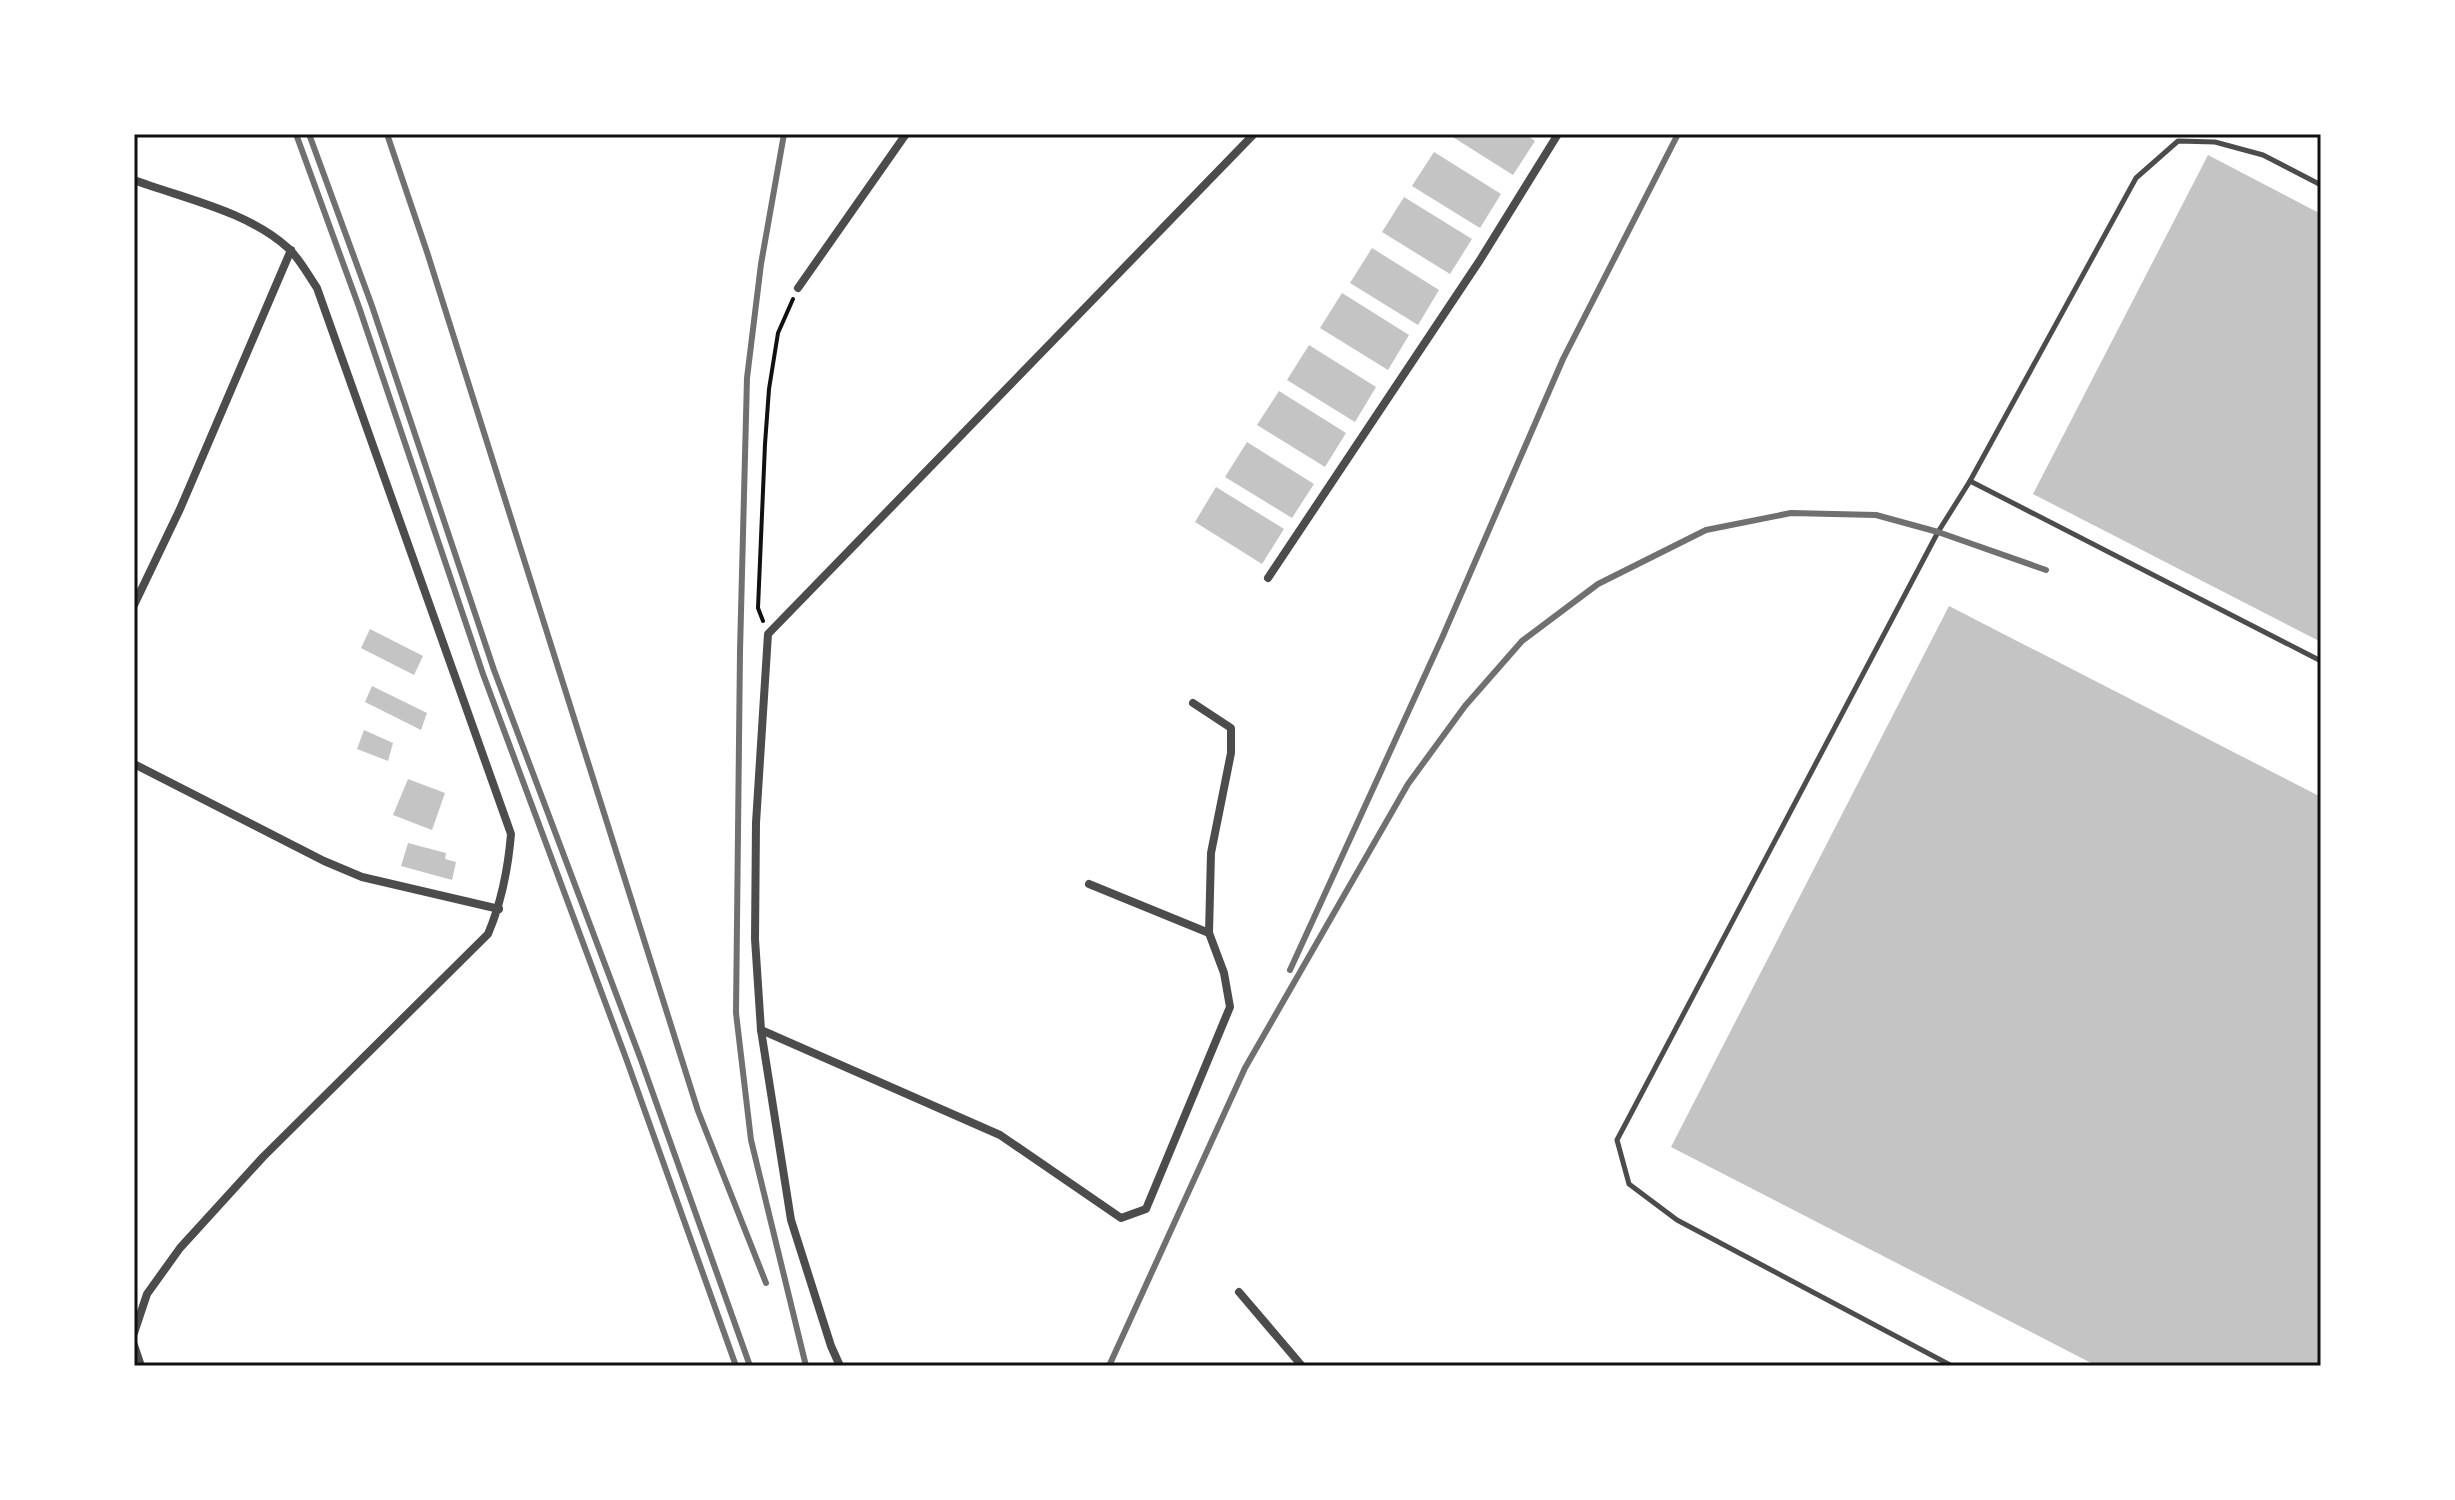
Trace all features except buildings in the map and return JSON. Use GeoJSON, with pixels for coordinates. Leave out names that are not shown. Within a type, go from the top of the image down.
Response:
{"type":"FeatureCollection","features":[{"type":"Feature","properties":{"kind":"street"},"geometry":{"type":"LineString","coordinates":[[798,288],[906,134]]}},
{"type":"Feature","properties":{"kind":"street"},"geometry":{"type":"LineString","coordinates":[[840,1366],[791,1220],[761,1030],[755,939],[756,823],[768,634],[1254,134]]}},
{"type":"Feature","properties":{"kind":"street"},"geometry":{"type":"LineString","coordinates":[[1268,578],[1480,260],[1558,134]]}},
{"type":"Feature","properties":{"kind":"street"},"geometry":{"type":"LineString","coordinates":[[134,180],[245,220],[271,234],[291,250],[317,288],[511,834],[507,877],[499,909],[488,934],[263,1157],[180,1248],[147,1294],[134,1333]]}},
{"type":"Feature","properties":{"kind":"street"},"geometry":{"type":"LineString","coordinates":[[134,605],[180,509],[291,250]]}},
{"type":"Feature","properties":{"kind":"street"},"geometry":{"type":"LineString","coordinates":[[761,1030],[1000,1135],[1121,1218],[1146,1209],[1230,1007],[1224,973],[1209,933],[1211,853],[1231,753],[1231,728],[1193,703]]}},
{"type":"Feature","properties":{"kind":"street"},"geometry":{"type":"LineString","coordinates":[[134,764],[324,861],[362,877],[499,909]]}},
{"type":"Feature","properties":{"kind":"street"},"geometry":{"type":"LineString","coordinates":[[1089,884],[1209,933]]}},
{"type":"Feature","properties":{"kind":"street"},"geometry":{"type":"LineString","coordinates":[[1239,1292],[1302,1366]]}},
{"type":"Feature","properties":{"kind":"street"},"geometry":{"type":"LineString","coordinates":[[134,1345],[141,1366]]}},
{"type":"Feature","properties":{"kind":"lane"},"geometry":{"type":"LineString","coordinates":[[1952,1366],[1677,1220],[1629,1184],[1617,1140],[1938,532],[1970,481],[2136,178],[2178,141],[2215,142],[2263,155],[2321,185]]}},
{"type":"Feature","properties":{"kind":"lane"},"geometry":{"type":"LineString","coordinates":[[1970,481],[2321,661]]}},
{"type":"Feature","properties":{"kind":"path"},"geometry":{"type":"LineString","coordinates":[[768,634],[758,608],[765,444],[778,333],[798,288]]}},
{"type":"Feature","properties":{"kind":"railway"},"geometry":{"type":"LineString","coordinates":[[296,134],[359,307],[483,674],[736,1366]]}},
{"type":"Feature","properties":{"kind":"railway"},"geometry":{"type":"LineString","coordinates":[[309,134],[372,306],[494,670],[641,1060],[750,1366]]}},
{"type":"Feature","properties":{"kind":"railway"},"geometry":{"type":"LineString","coordinates":[[387,134],[698,1111],[766,1283]]}},
{"type":"Feature","properties":{"kind":"railway"},"geometry":{"type":"LineString","coordinates":[[784,134],[761,264],[747,378],[736,1013],[751,1140],[806,1366]]}},
{"type":"Feature","properties":{"kind":"railway"},"geometry":{"type":"LineString","coordinates":[[1290,970],[1442,638],[1563,359],[1678,134]]}},
{"type":"Feature","properties":{"kind":"railway"},"geometry":{"type":"LineString","coordinates":[[1109,1366],[1245,1068],[1408,784],[1465,706],[1522,641],[1598,584],[1706,530],[1791,513],[1876,515],[1938,532],[2046,570]]}}]}
